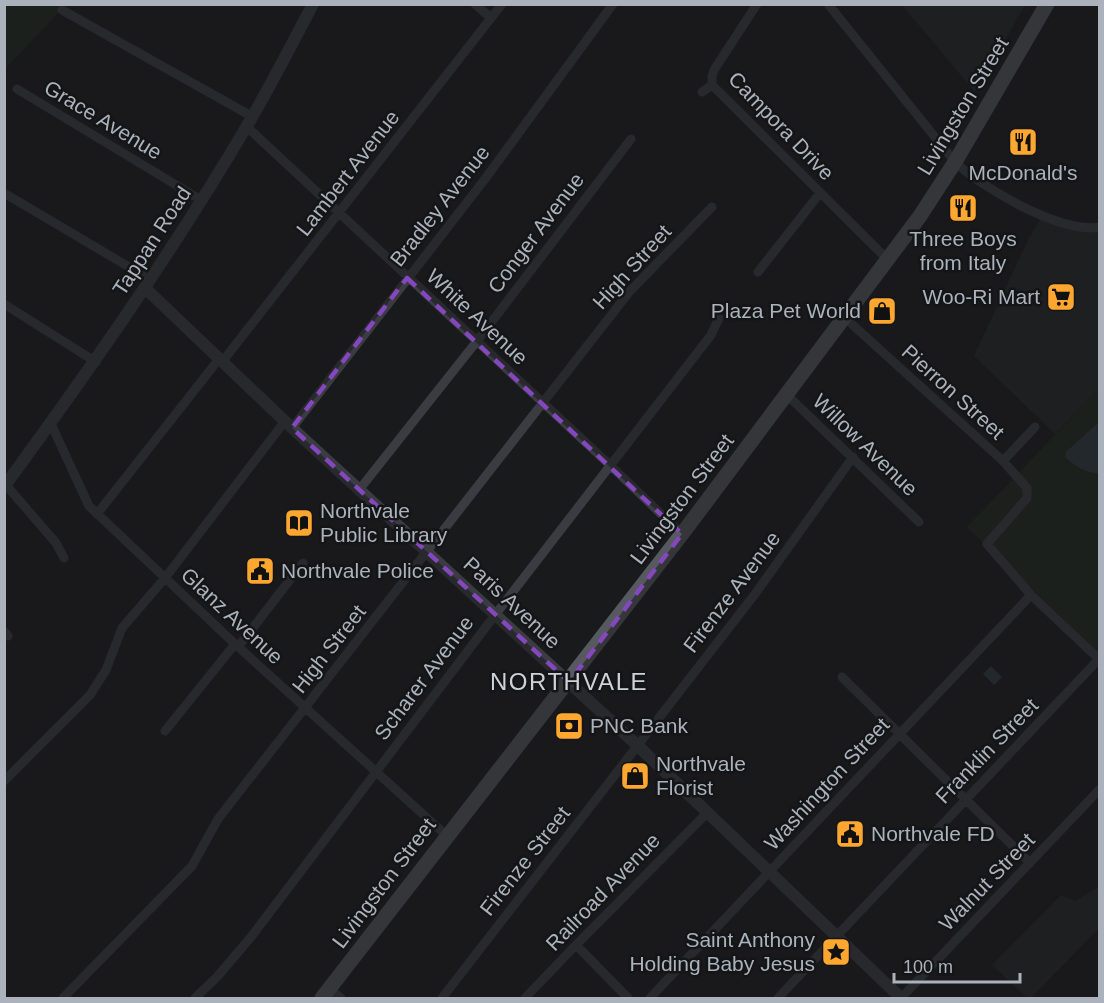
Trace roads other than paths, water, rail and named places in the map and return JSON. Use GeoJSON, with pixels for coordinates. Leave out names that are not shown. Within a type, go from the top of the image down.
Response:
{"type":"FeatureCollection","features":[{"type":"Feature","properties":{"kind":"main road","name":"Livingston Street"},"geometry":{"type":"LineString","coordinates":[[331,995],[447,836],[682,534],[920,216],[955,162],[1047,4]]}},
{"type":"Feature","properties":{"kind":"street","name":"Tappan Road"},"geometry":{"type":"LineString","coordinates":[[5,486],[96,362],[148,284],[250,122],[313,4]]}},
{"type":"Feature","properties":{"kind":"street"},"geometry":{"type":"LineString","coordinates":[[475,4],[491,18]]}},
{"type":"Feature","properties":{"kind":"street","name":"Lambert Avenue"},"geometry":{"type":"LineString","coordinates":[[97,514],[340,213],[502,4]]}},
{"type":"Feature","properties":{"kind":"street","name":"Bradley Avenue"},"geometry":{"type":"LineString","coordinates":[[4,782],[94,691],[106,670],[122,628],[407,278],[491,170],[613,4]]}},
{"type":"Feature","properties":{"kind":"street","name":"Campora Drive"},"geometry":{"type":"LineString","coordinates":[[757,4],[714,70],[712,85],[888,260]]}},
{"type":"Feature","properties":{"kind":"street"},"geometry":{"type":"LineString","coordinates":[[828,4],[967,174],[1044,218],[1066,225],[1100,227]]}},
{"type":"Feature","properties":{"kind":"street","name":"White Avenue"},"geometry":{"type":"LineString","coordinates":[[62,10],[250,122],[407,278],[682,534]]}},
{"type":"Feature","properties":{"kind":"street"},"geometry":{"type":"LineString","coordinates":[[702,92],[712,85]]}},
{"type":"Feature","properties":{"kind":"street","name":"Grace Avenue"},"geometry":{"type":"LineString","coordinates":[[17,89],[201,200]]}},
{"type":"Feature","properties":{"kind":"street","name":"Conger Avenue"},"geometry":{"type":"LineString","coordinates":[[359,490],[477,341],[630,139]]}},
{"type":"Feature","properties":{"kind":"street","name":"Paris Avenue"},"geometry":{"type":"LineString","coordinates":[[4,193],[148,284],[220,361],[637,745],[901,998]]}},
{"type":"Feature","properties":{"kind":"street"},"geometry":{"type":"LineString","coordinates":[[758,272],[820,193]]}},
{"type":"Feature","properties":{"kind":"street","name":"High Street"},"geometry":{"type":"LineString","coordinates":[[63,999],[192,866],[218,819],[630,291],[712,207]]}},
{"type":"Feature","properties":{"kind":"street"},"geometry":{"type":"LineString","coordinates":[[4,304],[96,362]]}},
{"type":"Feature","properties":{"kind":"street","name":"Scharer Avenue"},"geometry":{"type":"LineString","coordinates":[[195,999],[251,937],[711,335],[719,318]]}},
{"type":"Feature","properties":{"kind":"street","name":"Pierron Street"},"geometry":{"type":"LineString","coordinates":[[844,318],[1003,461],[1035,427]]}},
{"type":"Feature","properties":{"kind":"street","name":"Willow Avenue"},"geometry":{"type":"LineString","coordinates":[[786,394],[919,522]]}},
{"type":"Feature","properties":{"kind":"street","name":"Glanz Avenue"},"geometry":{"type":"LineString","coordinates":[[51,424],[89,506],[305,709],[447,836]]}},
{"type":"Feature","properties":{"kind":"street","name":"Firenze Avenue"},"geometry":{"type":"LineString","coordinates":[[637,745],[755,594],[853,457]]}},
{"type":"Feature","properties":{"kind":"street"},"geometry":{"type":"LineString","coordinates":[[1003,461],[1027,488],[1028,498],[987,544],[1031,595],[1099,660]]}},
{"type":"Feature","properties":{"kind":"street"},"geometry":{"type":"LineString","coordinates":[[5,486],[56,543],[64,558]]}},
{"type":"Feature","properties":{"kind":"street"},"geometry":{"type":"LineString","coordinates":[[165,731],[303,563]]}},
{"type":"Feature","properties":{"kind":"street","name":"Washington Street"},"geometry":{"type":"LineString","coordinates":[[650,999],[1031,595]]}},
{"type":"Feature","properties":{"kind":"street","name":"Franklin Street"},"geometry":{"type":"LineString","coordinates":[[778,999],[1099,660]]}},
{"type":"Feature","properties":{"kind":"street"},"geometry":{"type":"LineString","coordinates":[[842,677],[1030,862]]}},
{"type":"Feature","properties":{"kind":"street","name":"Firenze Street"},"geometry":{"type":"LineString","coordinates":[[442,999],[637,745]]}},
{"type":"Feature","properties":{"kind":"street","name":"Walnut Street"},"geometry":{"type":"LineString","coordinates":[[901,998],[1100,789]]}},
{"type":"Feature","properties":{"kind":"street","name":"Railroad Avenue"},"geometry":{"type":"LineString","coordinates":[[525,999],[708,812]]}},
{"type":"Feature","properties":{"kind":"street"},"geometry":{"type":"LineString","coordinates":[[576,945],[628,999]]}},
{"type":"Feature","properties":{"kind":"place","name":"McDonald's"},"geometry":{"type":"Point","coordinates":[1023,142]}},
{"type":"Feature","properties":{"kind":"place","name":"Three Boys from Italy"},"geometry":{"type":"Point","coordinates":[963,208]}},
{"type":"Feature","properties":{"kind":"place","name":"Woo-Ri Mart"},"geometry":{"type":"Point","coordinates":[1061,297]}},
{"type":"Feature","properties":{"kind":"place","name":"Plaza Pet World"},"geometry":{"type":"Point","coordinates":[882,311]}},
{"type":"Feature","properties":{"kind":"place","name":"Northvale Public Library"},"geometry":{"type":"Point","coordinates":[299,523]}},
{"type":"Feature","properties":{"kind":"place","name":"Northvale Police"},"geometry":{"type":"Point","coordinates":[260,571]}},
{"type":"Feature","properties":{"kind":"place","name":"PNC Bank"},"geometry":{"type":"Point","coordinates":[569,726]}},
{"type":"Feature","properties":{"kind":"place","name":"Northvale Florist"},"geometry":{"type":"Point","coordinates":[635,776]}},
{"type":"Feature","properties":{"kind":"place","name":"Northvale FD"},"geometry":{"type":"Point","coordinates":[850,834]}},
{"type":"Feature","properties":{"kind":"place","name":"Saint Anthony Holding Baby Jesus"},"geometry":{"type":"Point","coordinates":[836,952]}},
{"type":"Feature","properties":{"kind":"district","name":"NORTHVALE"},"geometry":{"type":"Point","coordinates":[569,682]}}]}
